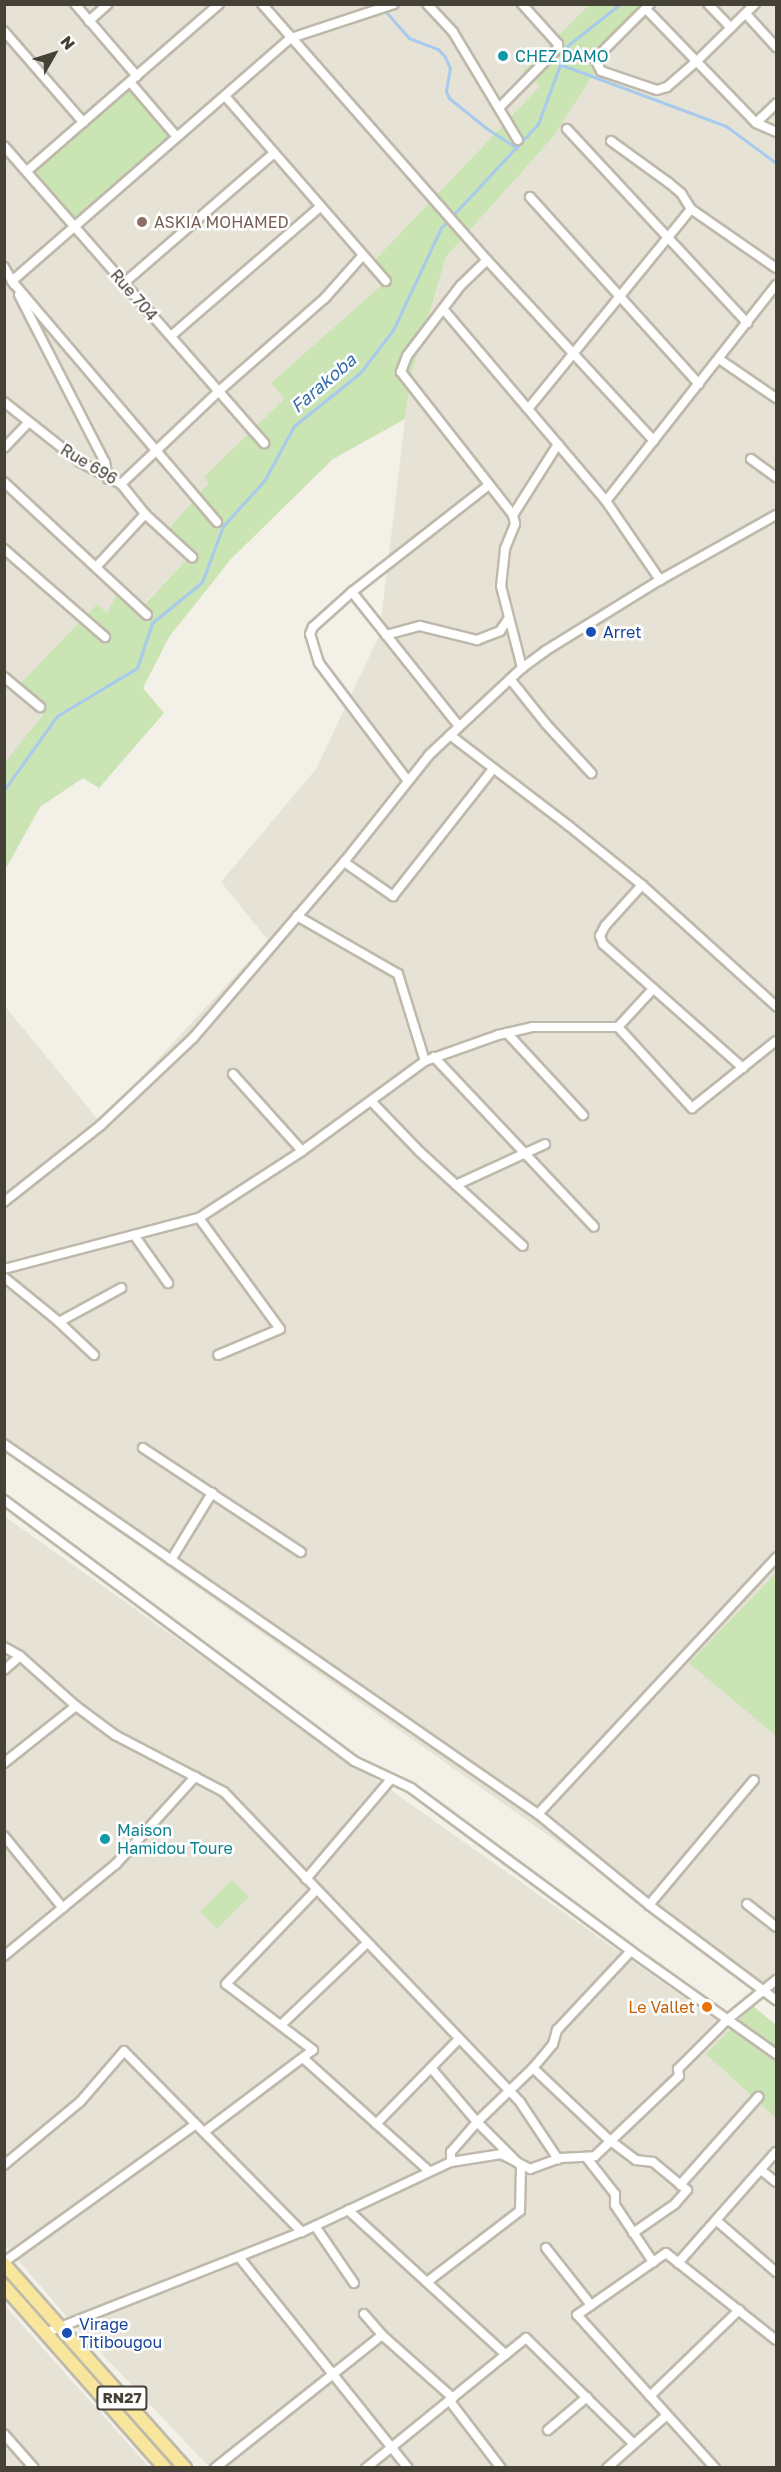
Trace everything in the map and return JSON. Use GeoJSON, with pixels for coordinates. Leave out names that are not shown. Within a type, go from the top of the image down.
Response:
{"type":"FeatureCollection","features":[{"type":"Feature","properties":{"kind":"main road","name":"RN27"},"geometry":{"type":"LineString","coordinates":[[4,2263],[184,2468]]}},
{"type":"Feature","properties":{"kind":"main road","name":"RN27"},"geometry":{"type":"LineString","coordinates":[[4,2286],[165,2468]]}},
{"type":"Feature","properties":{"kind":"street"},"geometry":{"type":"LineString","coordinates":[[75,4],[137,76]]}},
{"type":"Feature","properties":{"kind":"street"},"geometry":{"type":"LineString","coordinates":[[89,21],[108,4]]}},
{"type":"Feature","properties":{"kind":"street"},"geometry":{"type":"LineString","coordinates":[[27,171],[219,4]]}},
{"type":"Feature","properties":{"kind":"street"},"geometry":{"type":"LineString","coordinates":[[262,4],[487,260],[654,441]]}},
{"type":"Feature","properties":{"kind":"street"},"geometry":{"type":"LineString","coordinates":[[427,4],[453,32],[518,140]]}},
{"type":"Feature","properties":{"kind":"street"},"geometry":{"type":"LineString","coordinates":[[499,108],[558,48],[558,44],[522,4]]}},
{"type":"Feature","properties":{"kind":"street"},"geometry":{"type":"LineString","coordinates":[[708,4],[731,28]]}},
{"type":"Feature","properties":{"kind":"street"},"geometry":{"type":"LineString","coordinates":[[756,4],[697,61],[667,87],[657,90],[601,70],[595,59],[599,52],[648,7],[697,61],[756,123],[777,132]]}},
{"type":"Feature","properties":{"kind":"street"},"geometry":{"type":"LineString","coordinates":[[12,281],[291,38],[391,5]]}},
{"type":"Feature","properties":{"kind":"street"},"geometry":{"type":"LineString","coordinates":[[746,14],[777,47]]}},
{"type":"Feature","properties":{"kind":"street"},"geometry":{"type":"LineString","coordinates":[[4,31],[83,122]]}},
{"type":"Feature","properties":{"kind":"street"},"geometry":{"type":"LineString","coordinates":[[130,82],[177,137]]}},
{"type":"Feature","properties":{"kind":"street"},"geometry":{"type":"LineString","coordinates":[[225,96],[386,281]]}},
{"type":"Feature","properties":{"kind":"street"},"geometry":{"type":"LineString","coordinates":[[756,123],[777,104]]}},
{"type":"Feature","properties":{"kind":"street"},"geometry":{"type":"LineString","coordinates":[[567,129],[747,323]]}},
{"type":"Feature","properties":{"kind":"street"},"geometry":{"type":"LineString","coordinates":[[611,141],[681,193],[691,209],[777,268]]}},
{"type":"Feature","properties":{"kind":"street","name":"Rue 704"},"geometry":{"type":"LineString","coordinates":[[4,146],[264,443]]}},
{"type":"Feature","properties":{"kind":"street"},"geometry":{"type":"LineString","coordinates":[[124,283],[274,153]]}},
{"type":"Feature","properties":{"kind":"street"},"geometry":{"type":"LineString","coordinates":[[530,197],[699,384]]}},
{"type":"Feature","properties":{"kind":"street"},"geometry":{"type":"LineString","coordinates":[[171,336],[321,206]]}},
{"type":"Feature","properties":{"kind":"street"},"geometry":{"type":"LineString","coordinates":[[528,409],[691,209]]}},
{"type":"Feature","properties":{"kind":"street"},"geometry":{"type":"LineString","coordinates":[[122,484],[219,392],[325,298],[363,255]]}},
{"type":"Feature","properties":{"kind":"street"},"geometry":{"type":"LineString","coordinates":[[487,260],[465,279],[444,310],[407,356],[401,372],[513,515],[515,524],[501,570],[501,586],[522,668]]}},
{"type":"Feature","properties":{"kind":"street"},"geometry":{"type":"LineString","coordinates":[[4,267],[105,462],[108,479]]}},
{"type":"Feature","properties":{"kind":"street"},"geometry":{"type":"LineString","coordinates":[[12,281],[217,522]]}},
{"type":"Feature","properties":{"kind":"street"},"geometry":{"type":"LineString","coordinates":[[606,501],[777,285]]}},
{"type":"Feature","properties":{"kind":"street"},"geometry":{"type":"LineString","coordinates":[[444,310],[606,501],[660,580]]}},
{"type":"Feature","properties":{"kind":"street"},"geometry":{"type":"LineString","coordinates":[[719,359],[775,396]]}},
{"type":"Feature","properties":{"kind":"street","name":"Rue 696"},"geometry":{"type":"LineString","coordinates":[[4,402],[80,462],[108,479],[122,484],[145,514],[192,557]]}},
{"type":"Feature","properties":{"kind":"street"},"geometry":{"type":"LineString","coordinates":[[4,448],[28,423]]}},
{"type":"Feature","properties":{"kind":"street"},"geometry":{"type":"LineString","coordinates":[[513,515],[558,444]]}},
{"type":"Feature","properties":{"kind":"street"},"geometry":{"type":"LineString","coordinates":[[751,459],[777,477]]}},
{"type":"Feature","properties":{"kind":"street"},"geometry":{"type":"LineString","coordinates":[[4,482],[147,615]]}},
{"type":"Feature","properties":{"kind":"street"},"geometry":{"type":"LineString","coordinates":[[408,781],[319,663],[310,634],[313,627],[352,592],[489,485]]}},
{"type":"Feature","properties":{"kind":"street"},"geometry":{"type":"LineString","coordinates":[[96,567],[145,514]]}},
{"type":"Feature","properties":{"kind":"street"},"geometry":{"type":"LineString","coordinates":[[4,1202],[101,1125],[193,1038],[344,862],[408,781],[459,726],[522,668],[545,651],[660,580],[777,515]]}},
{"type":"Feature","properties":{"kind":"street"},"geometry":{"type":"LineString","coordinates":[[4,549],[105,638]]}},
{"type":"Feature","properties":{"kind":"street"},"geometry":{"type":"LineString","coordinates":[[352,592],[459,726]]}},
{"type":"Feature","properties":{"kind":"street"},"geometry":{"type":"LineString","coordinates":[[386,635],[420,626],[477,640],[500,631],[508,619]]}},
{"type":"Feature","properties":{"kind":"street"},"geometry":{"type":"LineString","coordinates":[[4,676],[40,707]]}},
{"type":"Feature","properties":{"kind":"street"},"geometry":{"type":"LineString","coordinates":[[510,679],[546,724],[591,773]]}},
{"type":"Feature","properties":{"kind":"street"},"geometry":{"type":"LineString","coordinates":[[450,735],[642,885],[777,1006]]}},
{"type":"Feature","properties":{"kind":"street"},"geometry":{"type":"LineString","coordinates":[[344,862],[393,896],[493,769]]}},
{"type":"Feature","properties":{"kind":"street"},"geometry":{"type":"LineString","coordinates":[[642,885],[605,926],[600,936],[603,944],[743,1068]]}},
{"type":"Feature","properties":{"kind":"street"},"geometry":{"type":"LineString","coordinates":[[297,916],[398,974],[425,1061]]}},
{"type":"Feature","properties":{"kind":"street"},"geometry":{"type":"LineString","coordinates":[[4,1269],[199,1218],[302,1150],[425,1061],[507,1033],[532,1027],[618,1027],[653,989]]}},
{"type":"Feature","properties":{"kind":"street"},"geometry":{"type":"LineString","coordinates":[[618,1027],[692,1108],[777,1041]]}},
{"type":"Feature","properties":{"kind":"street"},"geometry":{"type":"LineString","coordinates":[[507,1033],[583,1115]]}},
{"type":"Feature","properties":{"kind":"street"},"geometry":{"type":"LineString","coordinates":[[434,1057],[594,1227]]}},
{"type":"Feature","properties":{"kind":"street"},"geometry":{"type":"LineString","coordinates":[[233,1074],[302,1150]]}},
{"type":"Feature","properties":{"kind":"street"},"geometry":{"type":"LineString","coordinates":[[371,1101],[456,1185],[523,1246]]}},
{"type":"Feature","properties":{"kind":"street"},"geometry":{"type":"LineString","coordinates":[[456,1185],[545,1144]]}},
{"type":"Feature","properties":{"kind":"street"},"geometry":{"type":"LineString","coordinates":[[199,1218],[280,1329],[218,1355]]}},
{"type":"Feature","properties":{"kind":"street"},"geometry":{"type":"LineString","coordinates":[[134,1235],[168,1282]]}},
{"type":"Feature","properties":{"kind":"street"},"geometry":{"type":"LineString","coordinates":[[4,1277],[59,1322],[94,1355]]}},
{"type":"Feature","properties":{"kind":"street"},"geometry":{"type":"LineString","coordinates":[[59,1322],[121,1288]]}},
{"type":"Feature","properties":{"kind":"street"},"geometry":{"type":"LineString","coordinates":[[4,1444],[538,1814],[648,1905],[777,2000]]}},
{"type":"Feature","properties":{"kind":"street"},"geometry":{"type":"LineString","coordinates":[[143,1448],[301,1552]]}},
{"type":"Feature","properties":{"kind":"street"},"geometry":{"type":"LineString","coordinates":[[171,1560],[212,1493]]}},
{"type":"Feature","properties":{"kind":"street"},"geometry":{"type":"LineString","coordinates":[[4,1500],[354,1761],[411,1788],[631,1952],[777,2054]]}},
{"type":"Feature","properties":{"kind":"street"},"geometry":{"type":"LineString","coordinates":[[538,1814],[777,1558]]}},
{"type":"Feature","properties":{"kind":"street"},"geometry":{"type":"LineString","coordinates":[[4,1647],[20,1656],[76,1706],[114,1735],[224,1792],[510,2091],[543,2133],[558,2159]]}},
{"type":"Feature","properties":{"kind":"street"},"geometry":{"type":"LineString","coordinates":[[4,1670],[20,1656]]}},
{"type":"Feature","properties":{"kind":"street"},"geometry":{"type":"LineString","coordinates":[[4,1763],[76,1706]]}},
{"type":"Feature","properties":{"kind":"street"},"geometry":{"type":"LineString","coordinates":[[4,1956],[116,1864],[195,1777]]}},
{"type":"Feature","properties":{"kind":"street"},"geometry":{"type":"LineString","coordinates":[[306,1879],[391,1779]]}},
{"type":"Feature","properties":{"kind":"street"},"geometry":{"type":"LineString","coordinates":[[648,1905],[754,1780]]}},
{"type":"Feature","properties":{"kind":"street"},"geometry":{"type":"LineString","coordinates":[[4,1836],[63,1908]]}},
{"type":"Feature","properties":{"kind":"street"},"geometry":{"type":"LineString","coordinates":[[204,2132],[313,2050],[226,1984],[316,1890]]}},
{"type":"Feature","properties":{"kind":"street"},"geometry":{"type":"LineString","coordinates":[[747,1904],[777,1927]]}},
{"type":"Feature","properties":{"kind":"street"},"geometry":{"type":"LineString","coordinates":[[281,2025],[367,1943]]}},
{"type":"Feature","properties":{"kind":"street"},"geometry":{"type":"LineString","coordinates":[[451,2162],[451,2152],[477,2121],[533,2068],[553,2044],[557,2030],[631,1952]]}},
{"type":"Feature","properties":{"kind":"street"},"geometry":{"type":"LineString","coordinates":[[45,2333],[302,2232],[451,2162],[501,2154],[530,2169],[558,2159],[595,2156],[679,2076],[678,2069],[728,2019],[777,1980]]}},
{"type":"Feature","properties":{"kind":"street"},"geometry":{"type":"LineString","coordinates":[[376,2124],[459,2039]]}},
{"type":"Feature","properties":{"kind":"street"},"geometry":{"type":"LineString","coordinates":[[4,2165],[80,2102],[124,2051],[302,2232]]}},
{"type":"Feature","properties":{"kind":"street"},"geometry":{"type":"LineString","coordinates":[[303,2058],[429,2171]]}},
{"type":"Feature","properties":{"kind":"street"},"geometry":{"type":"LineString","coordinates":[[427,2282],[520,2211],[521,2166],[430,2068]]}},
{"type":"Feature","properties":{"kind":"street"},"geometry":{"type":"LineString","coordinates":[[533,2068],[612,2141],[636,2160],[653,2162],[687,2190],[675,2204],[633,2233]]}},
{"type":"Feature","properties":{"kind":"street"},"geometry":{"type":"LineString","coordinates":[[680,2185],[758,2097]]}},
{"type":"Feature","properties":{"kind":"street"},"geometry":{"type":"LineString","coordinates":[[4,2263],[196,2124]]}},
{"type":"Feature","properties":{"kind":"street"},"geometry":{"type":"LineString","coordinates":[[678,2263],[777,2152]]}},
{"type":"Feature","properties":{"kind":"street"},"geometry":{"type":"LineString","coordinates":[[586,2157],[615,2194],[615,2205],[653,2262]]}},
{"type":"Feature","properties":{"kind":"street"},"geometry":{"type":"LineString","coordinates":[[761,2170],[777,2182]]}},
{"type":"Feature","properties":{"kind":"street"},"geometry":{"type":"LineString","coordinates":[[348,2210],[506,2355]]}},
{"type":"Feature","properties":{"kind":"street"},"geometry":{"type":"LineString","coordinates":[[717,2221],[777,2272]]}},
{"type":"Feature","properties":{"kind":"street"},"geometry":{"type":"LineString","coordinates":[[315,2226],[354,2283]]}},
{"type":"Feature","properties":{"kind":"street"},"geometry":{"type":"LineString","coordinates":[[546,2248],[591,2305]]}},
{"type":"Feature","properties":{"kind":"street"},"geometry":{"type":"LineString","coordinates":[[714,2467],[577,2315],[666,2253],[777,2340]]}},
{"type":"Feature","properties":{"kind":"street"},"geometry":{"type":"LineString","coordinates":[[239,2257],[408,2468]]}},
{"type":"Feature","properties":{"kind":"street"},"geometry":{"type":"LineString","coordinates":[[650,2396],[739,2310]]}},
{"type":"Feature","properties":{"kind":"street"},"geometry":{"type":"LineString","coordinates":[[364,2314],[382,2335],[451,2399],[501,2468]]}},
{"type":"Feature","properties":{"kind":"street"},"geometry":{"type":"LineString","coordinates":[[215,2468],[382,2335]]}},
{"type":"Feature","properties":{"kind":"street"},"geometry":{"type":"LineString","coordinates":[[366,2468],[526,2338],[634,2444]]}},
{"type":"Feature","properties":{"kind":"street"},"geometry":{"type":"LineString","coordinates":[[548,2430],[587,2397]]}},
{"type":"Feature","properties":{"kind":"street"},"geometry":{"type":"LineString","coordinates":[[607,2468],[667,2415]]}},
{"type":"Feature","properties":{"kind":"street"},"geometry":{"type":"LineString","coordinates":[[4,2434],[34,2468]]}},
{"type":"Feature","properties":{"kind":"shaded area"},"geometry":{"type":"Polygon","coordinates":[[[5,5],[589,5],[524,71],[540,86],[373,262],[386,281],[271,383],[284,399],[206,476],[208,484],[165,533],[191,555],[140,608],[106,613],[97,604],[16,689],[43,713],[5,764],[5,5]]]}},
{"type":"Feature","properties":{"kind":"shaded area"},"geometry":{"type":"Polygon","coordinates":[[[658,5],[776,5],[776,1996],[5,1452],[4,1005],[100,1122],[268,940],[221,882],[316,769],[379,636],[410,379],[446,257],[553,137],[601,63],[658,5]]]}},
{"type":"Feature","properties":{"kind":"shaded area"},"geometry":{"type":"Polygon","coordinates":[[[4,1516],[776,2063],[776,2467],[209,2467],[68,2318],[5,2245],[4,1516]]]}},
{"type":"Feature","properties":{"kind":"shaded area"},"geometry":{"type":"Polygon","coordinates":[[[5,2306],[149,2467],[5,2467],[5,2306]]]}},
{"type":"Feature","properties":{"kind":"green space"},"geometry":{"type":"Polygon","coordinates":[[[589,5],[658,5],[601,63],[553,137],[446,257],[410,379],[405,419],[333,459],[231,559],[169,637],[143,688],[164,713],[99,788],[83,778],[40,807],[5,870],[4,764],[43,714],[16,688],[97,604],[107,613],[116,596],[141,608],[191,555],[165,533],[208,484],[205,476],[284,399],[271,383],[386,281],[373,262],[540,86],[523,71],[589,5]]]}},
{"type":"Feature","properties":{"kind":"green space"},"geometry":{"type":"Polygon","coordinates":[[[132,86],[174,134],[75,220],[33,172],[132,86]]]}},
{"type":"Feature","properties":{"kind":"green space"},"geometry":{"type":"Polygon","coordinates":[[[776,1573],[776,1736],[689,1663],[776,1573]]]}},
{"type":"Feature","properties":{"kind":"green space"},"geometry":{"type":"Polygon","coordinates":[[[232,1880],[249,1897],[217,1929],[200,1912],[232,1880]]]}},
{"type":"Feature","properties":{"kind":"green space"},"geometry":{"type":"Polygon","coordinates":[[[753,2006],[776,2025],[776,2118],[706,2054],[753,2006]]]}},
{"type":"Feature","properties":{"kind":"waterway"},"geometry":{"type":"LineString","coordinates":[[379,4],[409,38],[438,49],[445,57],[450,68],[446,91],[449,98],[486,128],[517,148]]}},
{"type":"Feature","properties":{"kind":"waterway","name":"Farakoba"},"geometry":{"type":"LineString","coordinates":[[4,790],[57,716],[137,668],[152,623],[202,582],[223,526],[264,481],[294,426],[360,373],[393,330],[441,228],[538,124],[567,46],[620,4]]}},
{"type":"Feature","properties":{"kind":"waterway"},"geometry":{"type":"LineString","coordinates":[[562,65],[726,126],[776,163]]}},
{"type":"Feature","properties":{"kind":"place","name":"CHEZ DAMO"},"geometry":{"type":"Point","coordinates":[503,56]}},
{"type":"Feature","properties":{"kind":"place","name":"ASKIA MOHAMED"},"geometry":{"type":"Point","coordinates":[142,222]}},
{"type":"Feature","properties":{"kind":"place","name":"Arret"},"geometry":{"type":"Point","coordinates":[591,632]}},
{"type":"Feature","properties":{"kind":"place","name":"Maison Hamidou Toure"},"geometry":{"type":"Point","coordinates":[105,1839]}},
{"type":"Feature","properties":{"kind":"place","name":"Le Vallet"},"geometry":{"type":"Point","coordinates":[707,2007]}},
{"type":"Feature","properties":{"kind":"place","name":"Virage Titibougou"},"geometry":{"type":"Point","coordinates":[67,2333]}}]}
